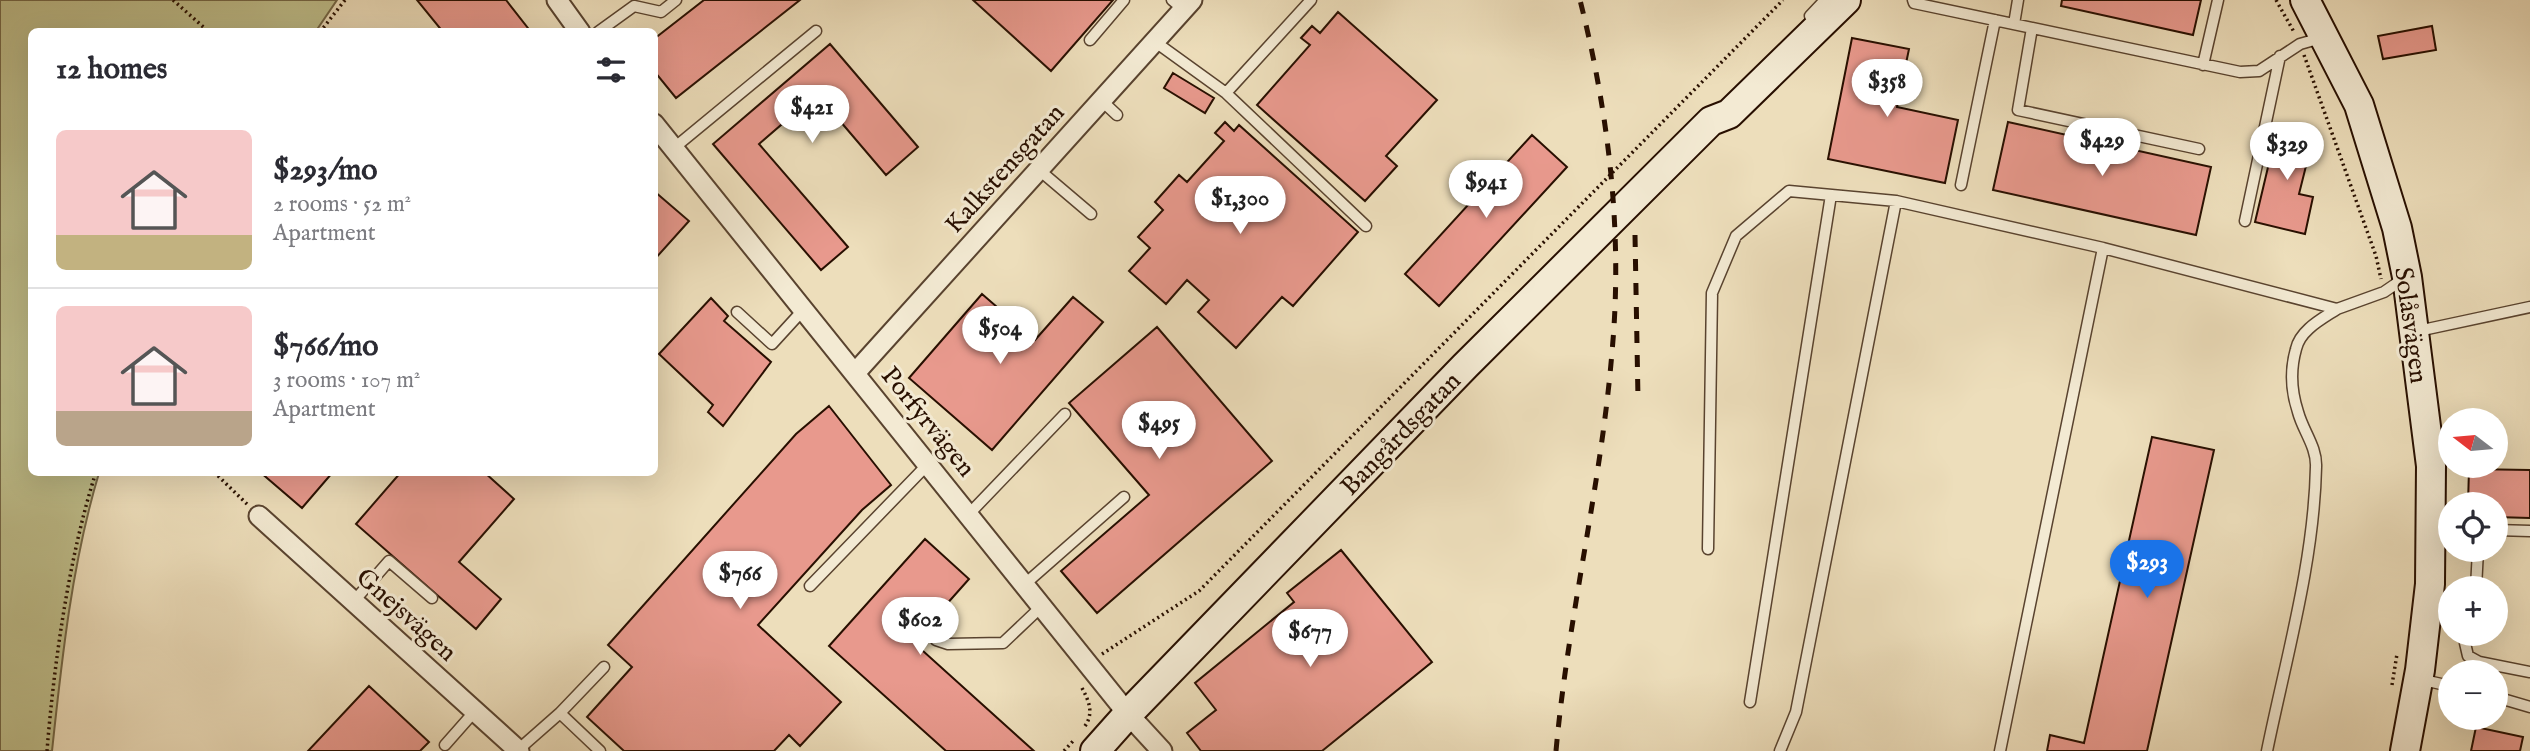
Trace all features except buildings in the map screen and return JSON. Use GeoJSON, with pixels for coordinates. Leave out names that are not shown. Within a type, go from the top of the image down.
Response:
{"type":"FeatureCollection","features":[{"type":"Feature","properties":{"kind":"main road","name":"Bangårdsgatan"},"geometry":{"type":"LineString","coordinates":[[1095,751],[1465,366],[1711,121],[1729,114],[1846,0]]}},
{"type":"Feature","properties":{"kind":"main road","name":"Solåsvägen"},"geometry":{"type":"LineString","coordinates":[[2305,0],[2312,41],[2359,105],[2397,228],[2395,285],[2414,332],[2431,466],[2435,528],[2419,679],[2405,751]]}},
{"type":"Feature","properties":{"kind":"main road","name":"Bangårdsgatan"},"geometry":{"type":"LineString","coordinates":[[1711,121],[1717,103],[1812,10]]}},
{"type":"Feature","properties":{"kind":"street"},"geometry":{"type":"LineString","coordinates":[[557,0],[577,28]]}},
{"type":"Feature","properties":{"kind":"street","name":"Kalkstensgatan"},"geometry":{"type":"LineString","coordinates":[[856,372],[1154,41],[1182,3]]}},
{"type":"Feature","properties":{"kind":"street","name":"Porfyrvägen"},"geometry":{"type":"LineString","coordinates":[[658,129],[1128,714],[1162,751]]}},
{"type":"Feature","properties":{"kind":"street","name":"Gnejsvägen"},"geometry":{"type":"LineString","coordinates":[[259,516],[475,711],[513,749]]}},
{"type":"Feature","properties":{"kind":"lane"},"geometry":{"type":"LineString","coordinates":[[604,28],[634,6],[661,12],[676,0]]}},
{"type":"Feature","properties":{"kind":"lane"},"geometry":{"type":"LineString","coordinates":[[1090,40],[1124,0]]}},
{"type":"Feature","properties":{"kind":"lane"},"geometry":{"type":"LineString","coordinates":[[1226,93],[1311,0]]}},
{"type":"Feature","properties":{"kind":"lane","name":"Bangårdsgatan"},"geometry":{"type":"LineString","coordinates":[[1812,10],[1825,0]]}},
{"type":"Feature","properties":{"kind":"lane"},"geometry":{"type":"LineString","coordinates":[[1913,0],[1914,3],[2240,72],[2259,71],[2280,56],[2312,41]]}},
{"type":"Feature","properties":{"kind":"lane"},"geometry":{"type":"LineString","coordinates":[[2014,24],[2018,0]]}},
{"type":"Feature","properties":{"kind":"lane"},"geometry":{"type":"LineString","coordinates":[[2203,65],[2218,0]]}},
{"type":"Feature","properties":{"kind":"lane"},"geometry":{"type":"LineString","coordinates":[[1961,185],[1995,20]]}},
{"type":"Feature","properties":{"kind":"lane"},"geometry":{"type":"LineString","coordinates":[[2032,28],[2018,110],[2199,149]]}},
{"type":"Feature","properties":{"kind":"lane"},"geometry":{"type":"LineString","coordinates":[[674,148],[816,31]]}},
{"type":"Feature","properties":{"kind":"lane"},"geometry":{"type":"LineString","coordinates":[[1154,41],[1226,93],[1366,226]]}},
{"type":"Feature","properties":{"kind":"lane"},"geometry":{"type":"LineString","coordinates":[[2245,221],[2280,56]]}},
{"type":"Feature","properties":{"kind":"lane","name":"Bangårdsgatan"},"geometry":{"type":"LineString","coordinates":[[1711,121],[1768,61]]}},
{"type":"Feature","properties":{"kind":"lane"},"geometry":{"type":"LineString","coordinates":[[1100,100],[1117,115]]}},
{"type":"Feature","properties":{"kind":"lane"},"geometry":{"type":"LineString","coordinates":[[1038,169],[1091,214]]}},
{"type":"Feature","properties":{"kind":"lane"},"geometry":{"type":"LineString","coordinates":[[1708,548],[1712,293],[1736,236],[1790,191],[1896,201],[2102,248],[2337,309]]}},
{"type":"Feature","properties":{"kind":"lane"},"geometry":{"type":"LineString","coordinates":[[1750,702],[1831,195]]}},
{"type":"Feature","properties":{"kind":"lane"},"geometry":{"type":"LineString","coordinates":[[1780,751],[1796,712],[1896,201]]}},
{"type":"Feature","properties":{"kind":"lane"},"geometry":{"type":"LineString","coordinates":[[2000,751],[2102,248]]}},
{"type":"Feature","properties":{"kind":"lane"},"geometry":{"type":"LineString","coordinates":[[2267,751],[2301,588],[2315,503],[2317,456],[2298,412],[2291,377],[2296,345],[2308,328],[2337,309],[2395,285]]}},
{"type":"Feature","properties":{"kind":"lane"},"geometry":{"type":"LineString","coordinates":[[2414,332],[2530,307]]}},
{"type":"Feature","properties":{"kind":"lane"},"geometry":{"type":"LineString","coordinates":[[737,312],[772,344],[804,309]]}},
{"type":"Feature","properties":{"kind":"lane"},"geometry":{"type":"LineString","coordinates":[[969,514],[1065,414]]}},
{"type":"Feature","properties":{"kind":"lane"},"geometry":{"type":"LineString","coordinates":[[810,586],[929,464]]}},
{"type":"Feature","properties":{"kind":"lane"},"geometry":{"type":"LineString","coordinates":[[1025,584],[1124,497]]}},
{"type":"Feature","properties":{"kind":"lane"},"geometry":{"type":"LineString","coordinates":[[2508,530],[2530,531]]}},
{"type":"Feature","properties":{"kind":"lane"},"geometry":{"type":"LineString","coordinates":[[354,601],[389,561],[432,598]]}},
{"type":"Feature","properties":{"kind":"lane"},"geometry":{"type":"LineString","coordinates":[[936,640],[948,644],[1003,643],[1042,606]]}},
{"type":"Feature","properties":{"kind":"lane"},"geometry":{"type":"LineString","coordinates":[[2466,646],[2468,656],[2479,662],[2530,672]]}},
{"type":"Feature","properties":{"kind":"lane"},"geometry":{"type":"LineString","coordinates":[[513,749],[560,713],[604,667]]}},
{"type":"Feature","properties":{"kind":"lane"},"geometry":{"type":"LineString","coordinates":[[2419,679],[2438,683]]}},
{"type":"Feature","properties":{"kind":"lane"},"geometry":{"type":"LineString","coordinates":[[2508,700],[2530,707]]}},
{"type":"Feature","properties":{"kind":"lane"},"geometry":{"type":"LineString","coordinates":[[445,746],[475,711]]}},
{"type":"Feature","properties":{"kind":"lane"},"geometry":{"type":"LineString","coordinates":[[560,713],[600,751]]}},
{"type":"Feature","properties":{"kind":"path"},"geometry":{"type":"LineString","coordinates":[[173,0],[204,28]]}},
{"type":"Feature","properties":{"kind":"path"},"geometry":{"type":"LineString","coordinates":[[323,28],[345,0]]}},
{"type":"Feature","properties":{"kind":"path"},"geometry":{"type":"LineString","coordinates":[[1064,751],[1088,721],[1090,704],[1074,676],[1199,591],[1783,0]]}},
{"type":"Feature","properties":{"kind":"path"},"geometry":{"type":"LineString","coordinates":[[2276,0],[2312,41],[2376,256],[2395,285]]}},
{"type":"Feature","properties":{"kind":"path"},"geometry":{"type":"LineString","coordinates":[[47,751],[50,708],[68,597],[87,501],[95,476]]}},
{"type":"Feature","properties":{"kind":"path"},"geometry":{"type":"LineString","coordinates":[[218,476],[259,516]]}},
{"type":"Feature","properties":{"kind":"path"},"geometry":{"type":"LineString","coordinates":[[2392,687],[2398,648]]}},
{"type":"Feature","properties":{"kind":"green space"},"geometry":{"type":"Polygon","coordinates":[[[0,0],[337,0],[318,28],[28,28],[28,476],[98,476],[75,576],[52,751],[0,751],[0,0]]]}},
{"type":"Feature","properties":{"kind":"railway"},"geometry":{"type":"LineString","coordinates":[[1556,751],[1568,651],[1607,402],[1615,308],[1616,263],[1611,175],[1599,87],[1580,0]]}},
{"type":"Feature","properties":{"kind":"railway"},"geometry":{"type":"LineString","coordinates":[[1635,235],[1638,399]]}}]}
